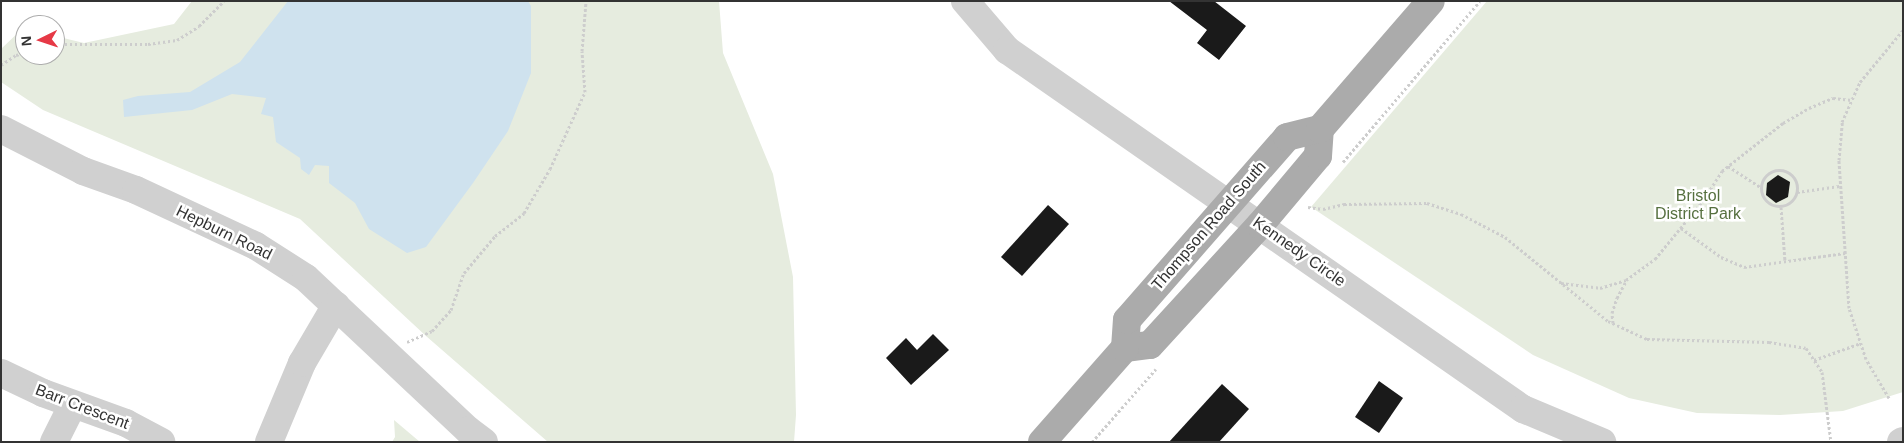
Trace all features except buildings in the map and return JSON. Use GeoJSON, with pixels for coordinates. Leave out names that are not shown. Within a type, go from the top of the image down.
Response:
{"type":"FeatureCollection","features":[{"type":"Feature","properties":{"kind":"main road"},"geometry":{"type":"LineString","coordinates":[[1042,442],[1125,348],[1150,345],[1260,225],[1318,156],[1320,129],[1431,1]]}},
{"type":"Feature","properties":{"kind":"main road","name":"Thompson Road South"},"geometry":{"type":"LineString","coordinates":[[1125,348],[1127,320],[1286,137],[1320,129]]}},
{"type":"Feature","properties":{"kind":"street","name":"Kennedy Circle"},"geometry":{"type":"LineString","coordinates":[[965,1],[1007,50],[1523,409],[1602,442]]}},
{"type":"Feature","properties":{"kind":"street","name":"Hepburn Road"},"geometry":{"type":"LineString","coordinates":[[1,129],[83,171],[136,190],[256,246],[306,278],[386,351],[468,430],[484,442]]}},
{"type":"Feature","properties":{"kind":"street"},"geometry":{"type":"LineString","coordinates":[[269,442],[302,364],[336,305]]}},
{"type":"Feature","properties":{"kind":"street","name":"Barr Crescent"},"geometry":{"type":"LineString","coordinates":[[1,373],[43,393],[126,423],[162,442]]}},
{"type":"Feature","properties":{"kind":"street"},"geometry":{"type":"LineString","coordinates":[[54,442],[73,404]]}},
{"type":"Feature","properties":{"kind":"path"},"geometry":{"type":"LineString","coordinates":[[65,44],[148,44],[177,40],[199,26],[224,1]]}},
{"type":"Feature","properties":{"kind":"path"},"geometry":{"type":"LineString","coordinates":[[386,351],[432,331],[451,310],[464,273],[495,236],[524,212],[550,169],[585,92],[582,52],[586,1]]}},
{"type":"Feature","properties":{"kind":"path"},"geometry":{"type":"LineString","coordinates":[[1342,164],[1480,1]]}},
{"type":"Feature","properties":{"kind":"path"},"geometry":{"type":"LineString","coordinates":[[1889,398],[1866,359],[1849,308],[1838,160],[1842,122],[1860,82],[1903,30]]}},
{"type":"Feature","properties":{"kind":"path"},"geometry":{"type":"LineString","coordinates":[[1,65],[15,58]]}},
{"type":"Feature","properties":{"kind":"path"},"geometry":{"type":"LineString","coordinates":[[1560,283],[1600,288],[1626,280],[1655,259],[1681,228],[1722,171],[1728,166],[1782,123],[1809,108],[1834,98],[1852,100]]}},
{"type":"Feature","properties":{"kind":"path"},"geometry":{"type":"LineString","coordinates":[[1728,166],[1760,188]]}},
{"type":"Feature","properties":{"kind":"path"},"geometry":{"type":"LineString","coordinates":[[1781,170],[1792,176],[1797,186],[1797,192],[1790,203],[1781,207],[1769,204],[1761,194],[1760,188],[1764,177],[1769,173],[1781,170]]}},
{"type":"Feature","properties":{"kind":"path"},"geometry":{"type":"LineString","coordinates":[[1797,192],[1840,186]]}},
{"type":"Feature","properties":{"kind":"path"},"geometry":{"type":"LineString","coordinates":[[1310,201],[1305,206],[1323,209],[1344,204],[1427,203],[1461,214],[1504,237],[1613,323],[1647,339],[1769,342],[1806,348],[1822,372],[1831,442]]}},
{"type":"Feature","properties":{"kind":"path"},"geometry":{"type":"LineString","coordinates":[[1781,207],[1785,261]]}},
{"type":"Feature","properties":{"kind":"path"},"geometry":{"type":"LineString","coordinates":[[1681,228],[1721,257],[1744,267],[1845,253]]}},
{"type":"Feature","properties":{"kind":"path"},"geometry":{"type":"LineString","coordinates":[[1613,323],[1612,313],[1626,280]]}},
{"type":"Feature","properties":{"kind":"path"},"geometry":{"type":"LineString","coordinates":[[1814,360],[1861,343]]}},
{"type":"Feature","properties":{"kind":"green space"},"geometry":{"type":"Polygon","coordinates":[[[192,1],[719,1],[723,53],[773,174],[793,277],[796,415],[794,442],[548,442],[426,336],[300,219],[43,110],[1,82],[1,49],[15,36],[15,65],[65,65],[65,38],[84,43],[174,24],[192,1]]]}},
{"type":"Feature","properties":{"kind":"green space","name":"Bristol District Park"},"geometry":{"type":"Polygon","coordinates":[[[1487,1],[1903,1],[1903,392],[1843,411],[1780,415],[1697,413],[1629,398],[1533,355],[1311,207],[1487,1]]]}},
{"type":"Feature","properties":{"kind":"green space"},"geometry":{"type":"Polygon","coordinates":[[[394,420],[420,442],[392,442],[395,437],[394,420]]]}},
{"type":"Feature","properties":{"kind":"water"},"geometry":{"type":"Polygon","coordinates":[[[288,1],[528,1],[531,6],[531,73],[508,131],[426,247],[407,253],[369,229],[355,203],[329,183],[329,166],[315,165],[309,175],[301,169],[300,158],[276,142],[273,117],[261,114],[266,98],[232,94],[192,110],[124,117],[123,100],[138,96],[190,92],[240,62],[288,1]]]}}]}
